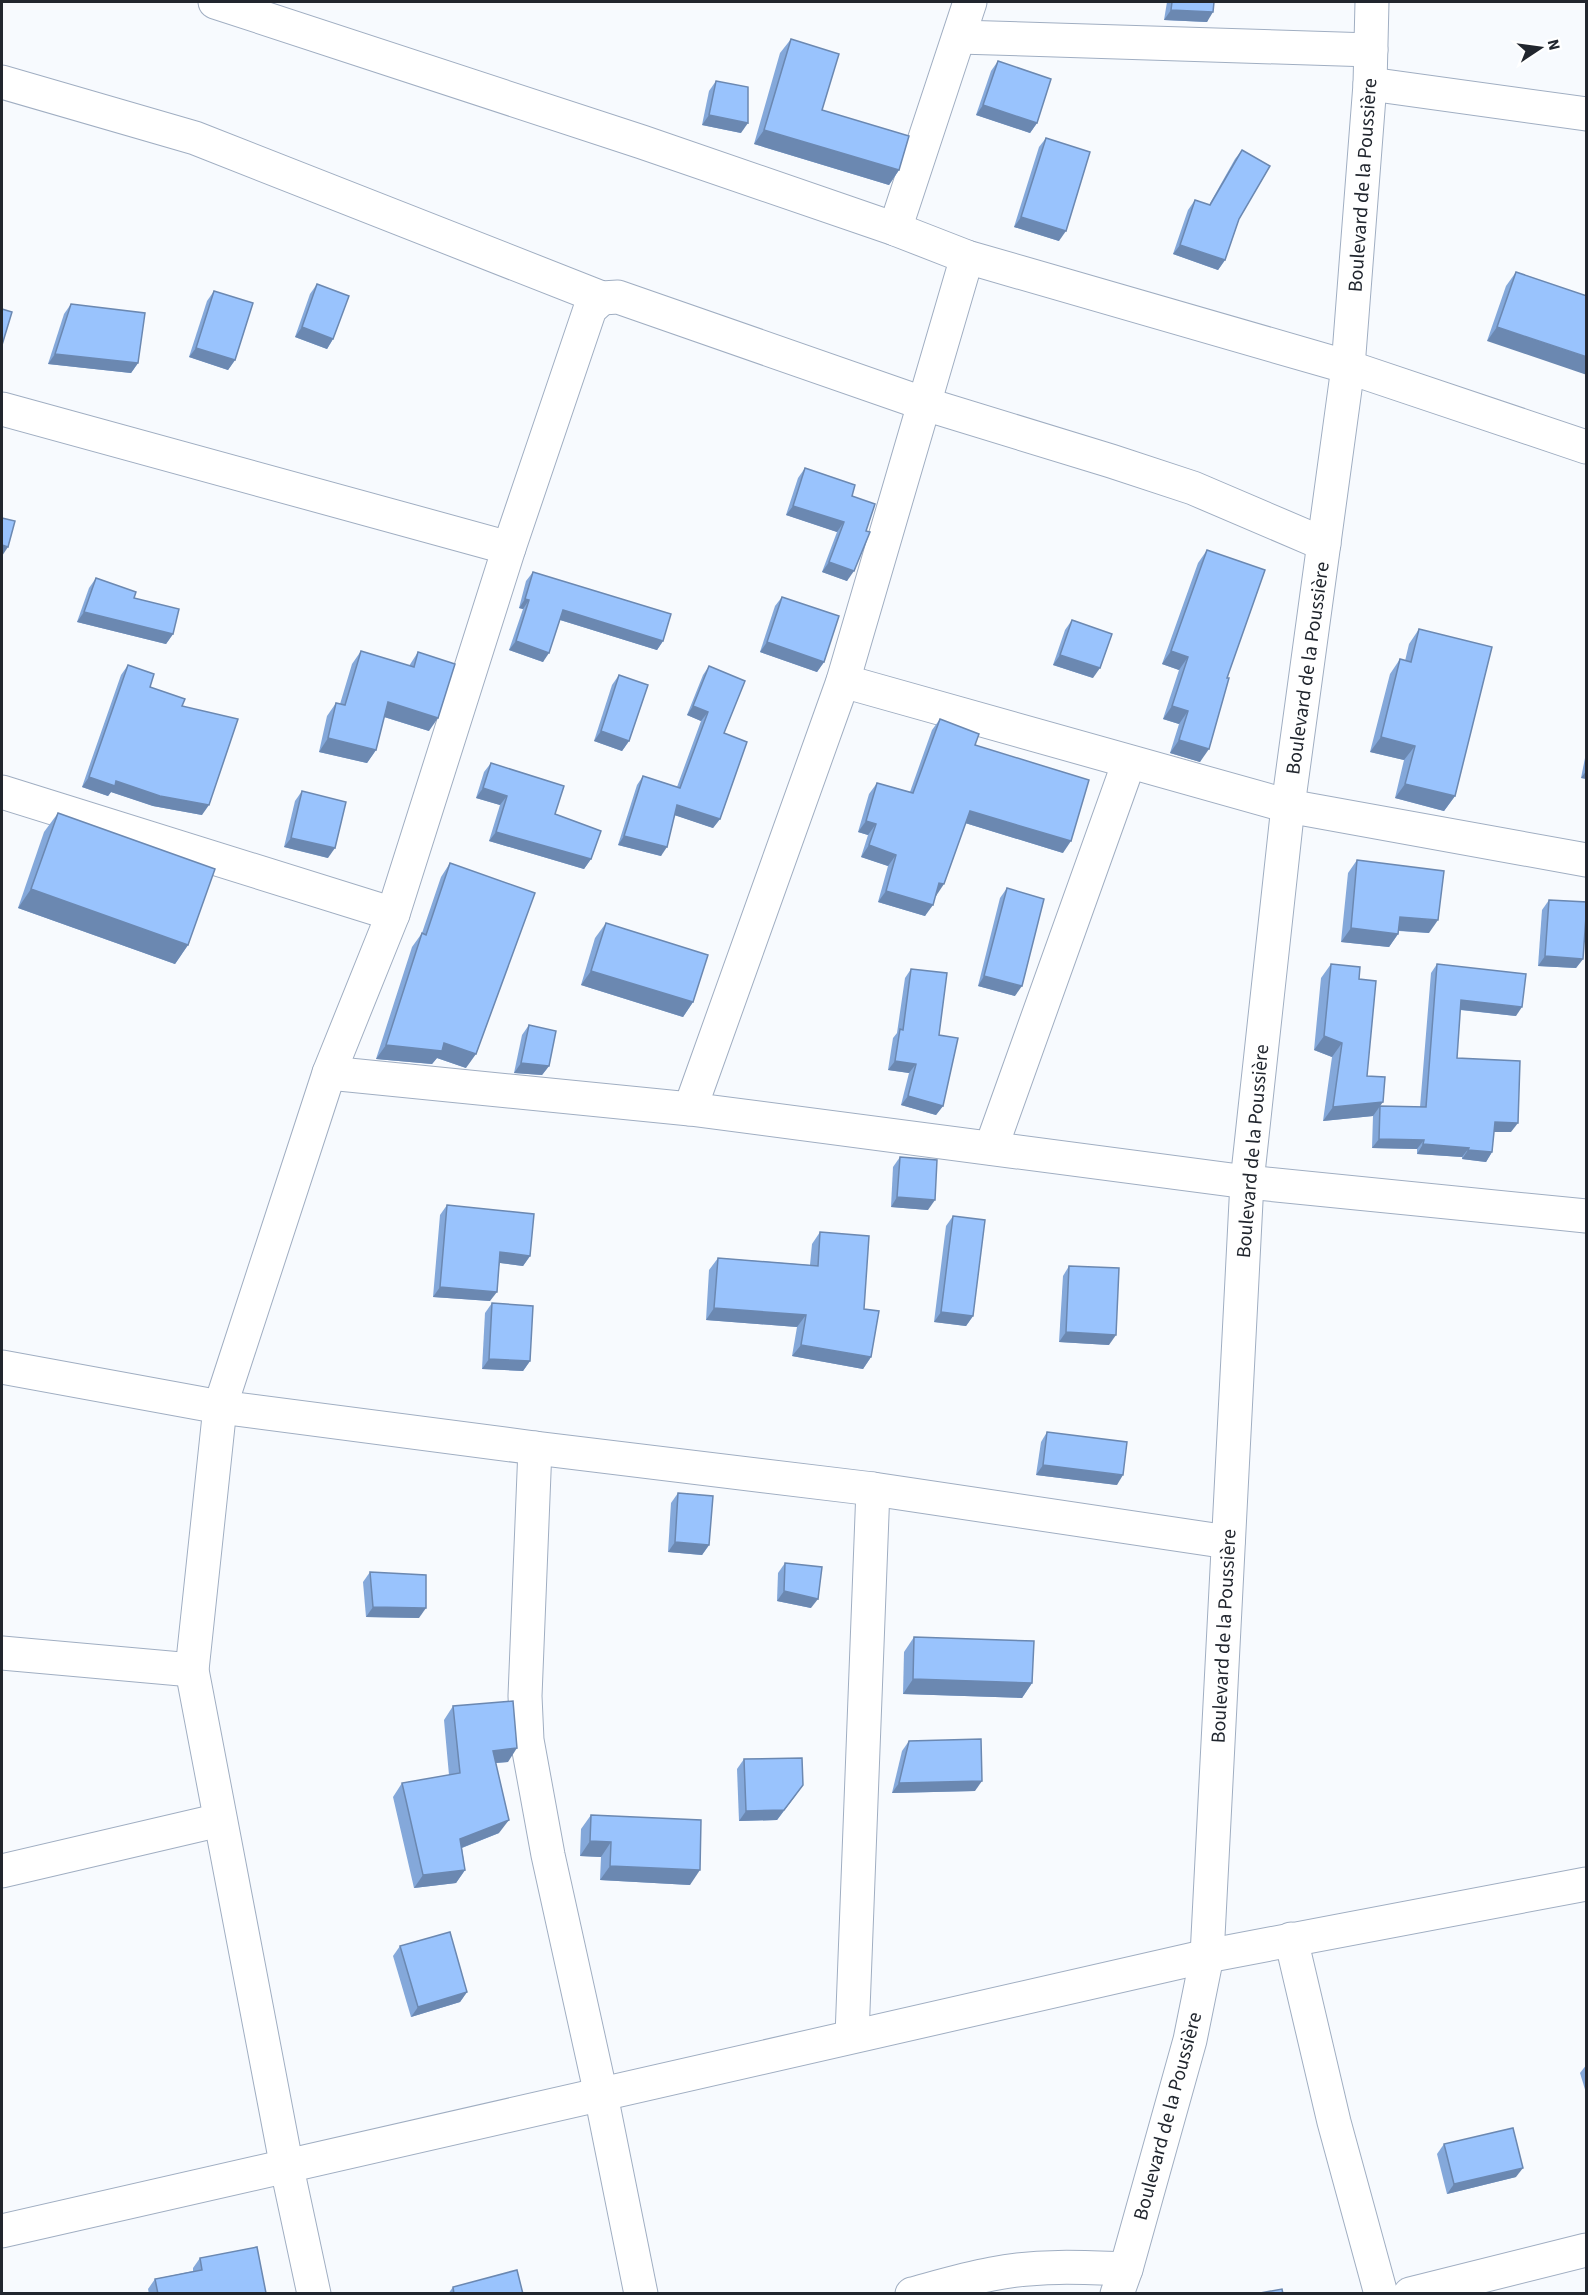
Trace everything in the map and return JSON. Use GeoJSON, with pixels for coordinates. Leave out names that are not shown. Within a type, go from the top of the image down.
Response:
{"type":"FeatureCollection","features":[{"type":"Feature","properties":{"kind":"street"},"geometry":{"type":"LineString","coordinates":[[215,2],[642,142],[895,229],[967,257],[1348,367],[1587,447]]}},
{"type":"Feature","properties":{"kind":"street"},"geometry":{"type":"LineString","coordinates":[[895,229],[970,2]]}},
{"type":"Feature","properties":{"kind":"street","name":"Boulevard de la Poussière"},"geometry":{"type":"LineString","coordinates":[[1121,2281],[1190,2040],[1207,1956],[1246,1182],[1288,806],[1348,367],[1370,84],[1372,2]]}},
{"type":"Feature","properties":{"kind":"street"},"geometry":{"type":"LineString","coordinates":[[959,37],[1371,50]]}},
{"type":"Feature","properties":{"kind":"street"},"geometry":{"type":"LineString","coordinates":[[2,82],[195,138],[602,298],[618,297],[925,404],[1193,488],[1324,544]]}},
{"type":"Feature","properties":{"kind":"street"},"geometry":{"type":"LineString","coordinates":[[1370,84],[1587,114]]}},
{"type":"Feature","properties":{"kind":"street"},"geometry":{"type":"LineString","coordinates":[[690,1109],[843,681],[967,257]]}},
{"type":"Feature","properties":{"kind":"street"},"geometry":{"type":"LineString","coordinates":[[314,2294],[287,2168],[192,1670],[220,1407],[329,1073],[393,914],[509,548],[590,309],[602,298]]}},
{"type":"Feature","properties":{"kind":"street"},"geometry":{"type":"LineString","coordinates":[[2,409],[509,548]]}},
{"type":"Feature","properties":{"kind":"street"},"geometry":{"type":"LineString","coordinates":[[843,681],[1288,806],[1587,860]]}},
{"type":"Feature","properties":{"kind":"street"},"geometry":{"type":"LineString","coordinates":[[991,1148],[1129,762]]}},
{"type":"Feature","properties":{"kind":"street"},"geometry":{"type":"LineString","coordinates":[[2,792],[393,914]]}},
{"type":"Feature","properties":{"kind":"street"},"geometry":{"type":"LineString","coordinates":[[329,1073],[690,1109],[1246,1182],[1587,1215]]}},
{"type":"Feature","properties":{"kind":"street"},"geometry":{"type":"LineString","coordinates":[[2,1367],[220,1407],[873,1489],[1228,1542]]}},
{"type":"Feature","properties":{"kind":"street"},"geometry":{"type":"LineString","coordinates":[[534,1448],[525,1696],[527,1740],[548,1855],[601,2095],[641,2294]]}},
{"type":"Feature","properties":{"kind":"street"},"geometry":{"type":"LineString","coordinates":[[852,2036],[873,1489]]}},
{"type":"Feature","properties":{"kind":"street"},"geometry":{"type":"LineString","coordinates":[[2,1653],[192,1670]]}},
{"type":"Feature","properties":{"kind":"street"},"geometry":{"type":"LineString","coordinates":[[2,1871],[220,1820]]}},
{"type":"Feature","properties":{"kind":"street"},"geometry":{"type":"LineString","coordinates":[[2,2231],[287,2168],[1207,1956],[1587,1884]]}},
{"type":"Feature","properties":{"kind":"street"},"geometry":{"type":"LineString","coordinates":[[1291,1939],[1334,2122],[1381,2294]]}},
{"type":"Feature","properties":{"kind":"street"},"geometry":{"type":"LineString","coordinates":[[1410,2294],[1587,2250]]}},
{"type":"Feature","properties":{"kind":"street"},"geometry":{"type":"LineString","coordinates":[[912,2294],[993,2274],[1063,2266],[1121,2281]]}},
{"type":"Feature","properties":{"kind":"building"},"geometry":{"type":"Polygon","coordinates":[[[1172,2],[1214,2],[1213,12],[1171,10],[1172,2]]]}},
{"type":"Feature","properties":{"kind":"building"},"geometry":{"type":"Polygon","coordinates":[[[791,39],[839,54],[822,110],[909,136],[899,170],[764,130],[791,39]]]}},
{"type":"Feature","properties":{"kind":"building"},"geometry":{"type":"Polygon","coordinates":[[[998,61],[1051,79],[1037,123],[983,105],[998,61]]]}},
{"type":"Feature","properties":{"kind":"building"},"geometry":{"type":"Polygon","coordinates":[[[716,81],[748,87],[748,123],[709,115],[716,81]]]}},
{"type":"Feature","properties":{"kind":"building"},"geometry":{"type":"Polygon","coordinates":[[[1046,138],[1090,152],[1066,231],[1021,217],[1046,138]]]}},
{"type":"Feature","properties":{"kind":"building"},"geometry":{"type":"Polygon","coordinates":[[[1242,150],[1270,166],[1239,219],[1225,260],[1180,245],[1195,200],[1210,205],[1242,150]]]}},
{"type":"Feature","properties":{"kind":"building"},"geometry":{"type":"Polygon","coordinates":[[[1516,272],[1587,296],[1587,357],[1497,327],[1516,272]]]}},
{"type":"Feature","properties":{"kind":"building"},"geometry":{"type":"Polygon","coordinates":[[[317,284],[349,296],[333,339],[302,327],[317,284]]]}},
{"type":"Feature","properties":{"kind":"building"},"geometry":{"type":"Polygon","coordinates":[[[214,291],[253,303],[235,360],[196,348],[214,291]]]}},
{"type":"Feature","properties":{"kind":"building"},"geometry":{"type":"Polygon","coordinates":[[[71,304],[145,313],[138,363],[55,354],[71,304]]]}},
{"type":"Feature","properties":{"kind":"building"},"geometry":{"type":"Polygon","coordinates":[[[2,309],[12,312],[2,345],[2,309]]]}},
{"type":"Feature","properties":{"kind":"building"},"geometry":{"type":"Polygon","coordinates":[[[805,468],[855,485],[852,496],[875,504],[866,531],[870,532],[854,571],[829,562],[844,522],[793,506],[805,468]]]}},
{"type":"Feature","properties":{"kind":"building"},"geometry":{"type":"Polygon","coordinates":[[[2,518],[15,521],[8,547],[2,545],[2,518]]]}},
{"type":"Feature","properties":{"kind":"building"},"geometry":{"type":"Polygon","coordinates":[[[1207,550],[1265,570],[1227,678],[1229,678],[1209,749],[1179,740],[1188,711],[1172,706],[1188,657],[1171,651],[1207,550]]]}},
{"type":"Feature","properties":{"kind":"building"},"geometry":{"type":"Polygon","coordinates":[[[533,572],[671,614],[663,641],[563,610],[549,653],[516,641],[529,600],[525,599],[533,572]]]}},
{"type":"Feature","properties":{"kind":"building"},"geometry":{"type":"Polygon","coordinates":[[[96,578],[136,592],[134,598],[179,609],[173,634],[84,612],[96,578]]]}},
{"type":"Feature","properties":{"kind":"building"},"geometry":{"type":"Polygon","coordinates":[[[782,597],[839,616],[824,662],[767,642],[782,597]]]}},
{"type":"Feature","properties":{"kind":"building"},"geometry":{"type":"Polygon","coordinates":[[[1072,620],[1112,634],[1100,668],[1060,655],[1072,620]]]}},
{"type":"Feature","properties":{"kind":"building"},"geometry":{"type":"Polygon","coordinates":[[[1419,629],[1492,647],[1455,796],[1405,784],[1415,746],[1381,737],[1400,659],[1411,662],[1419,629]]]}},
{"type":"Feature","properties":{"kind":"building"},"geometry":{"type":"Polygon","coordinates":[[[361,651],[414,667],[418,652],[455,664],[438,718],[388,702],[376,750],[328,738],[336,703],[345,705],[361,651]]]}},
{"type":"Feature","properties":{"kind":"building"},"geometry":{"type":"Polygon","coordinates":[[[128,665],[154,674],[150,687],[185,699],[182,706],[238,719],[209,805],[160,796],[116,781],[115,786],[89,777],[128,665]]]}},
{"type":"Feature","properties":{"kind":"building"},"geometry":{"type":"Polygon","coordinates":[[[709,666],[745,681],[724,733],[747,742],[720,819],[677,805],[667,847],[624,836],[643,776],[680,788],[708,712],[693,706],[709,666]]]}},
{"type":"Feature","properties":{"kind":"building"},"geometry":{"type":"Polygon","coordinates":[[[619,675],[648,685],[629,741],[601,731],[619,675]]]}},
{"type":"Feature","properties":{"kind":"building"},"geometry":{"type":"Polygon","coordinates":[[[940,719],[979,734],[975,745],[1089,780],[1071,841],[970,811],[944,884],[939,883],[933,905],[886,891],[896,855],[869,845],[876,824],[866,821],[877,783],[913,793],[940,719]]]}},
{"type":"Feature","properties":{"kind":"building"},"geometry":{"type":"Polygon","coordinates":[[[491,763],[564,786],[555,814],[601,831],[591,859],[496,832],[507,796],[483,788],[491,763]]]}},
{"type":"Feature","properties":{"kind":"building"},"geometry":{"type":"Polygon","coordinates":[[[302,791],[346,802],[335,848],[291,838],[302,791]]]}},
{"type":"Feature","properties":{"kind":"building"},"geometry":{"type":"Polygon","coordinates":[[[58,813],[215,869],[188,945],[31,889],[58,813]]]}},
{"type":"Feature","properties":{"kind":"building"},"geometry":{"type":"Polygon","coordinates":[[[1357,860],[1444,871],[1438,920],[1400,917],[1398,934],[1351,928],[1357,860]]]}},
{"type":"Feature","properties":{"kind":"building"},"geometry":{"type":"Polygon","coordinates":[[[450,863],[535,893],[476,1054],[444,1043],[442,1051],[386,1045],[422,933],[426,935],[450,863]]]}},
{"type":"Feature","properties":{"kind":"building"},"geometry":{"type":"Polygon","coordinates":[[[1007,888],[1044,899],[1022,986],[984,976],[1007,888]]]}},
{"type":"Feature","properties":{"kind":"building"},"geometry":{"type":"Polygon","coordinates":[[[1549,900],[1587,902],[1583,959],[1545,956],[1549,900]]]}},
{"type":"Feature","properties":{"kind":"building"},"geometry":{"type":"Polygon","coordinates":[[[606,923],[708,955],[693,1002],[591,971],[606,923]]]}},
{"type":"Feature","properties":{"kind":"building"},"geometry":{"type":"Polygon","coordinates":[[[1331,964],[1360,967],[1359,979],[1376,981],[1367,1076],[1385,1077],[1383,1102],[1333,1107],[1342,1043],[1324,1036],[1331,964]]]}},
{"type":"Feature","properties":{"kind":"building"},"geometry":{"type":"Polygon","coordinates":[[[1437,964],[1526,974],[1522,1007],[1461,1000],[1457,1058],[1520,1061],[1518,1123],[1495,1122],[1492,1152],[1423,1144],[1424,1140],[1379,1139],[1380,1106],[1426,1107],[1437,964]]]}},
{"type":"Feature","properties":{"kind":"building"},"geometry":{"type":"Polygon","coordinates":[[[911,969],[947,973],[939,1035],[958,1038],[943,1106],[908,1096],[916,1064],[895,1061],[900,1029],[903,1030],[911,969]]]}},
{"type":"Feature","properties":{"kind":"building"},"geometry":{"type":"Polygon","coordinates":[[[529,1025],[556,1031],[549,1066],[521,1063],[529,1025]]]}},
{"type":"Feature","properties":{"kind":"building"},"geometry":{"type":"Polygon","coordinates":[[[900,1157],[937,1160],[935,1200],[897,1197],[900,1157]]]}},
{"type":"Feature","properties":{"kind":"building"},"geometry":{"type":"Polygon","coordinates":[[[447,1205],[534,1214],[530,1256],[500,1252],[497,1292],[440,1287],[447,1205]]]}},
{"type":"Feature","properties":{"kind":"building"},"geometry":{"type":"Polygon","coordinates":[[[953,1216],[985,1220],[973,1316],[941,1312],[953,1216]]]}},
{"type":"Feature","properties":{"kind":"building"},"geometry":{"type":"Polygon","coordinates":[[[820,1232],[869,1236],[864,1309],[879,1311],[871,1357],[801,1345],[806,1315],[714,1308],[718,1258],[818,1266],[820,1232]]]}},
{"type":"Feature","properties":{"kind":"building"},"geometry":{"type":"Polygon","coordinates":[[[1069,1266],[1119,1268],[1116,1335],[1066,1332],[1069,1266]]]}},
{"type":"Feature","properties":{"kind":"building"},"geometry":{"type":"Polygon","coordinates":[[[492,1303],[533,1306],[530,1361],[489,1359],[492,1303]]]}},
{"type":"Feature","properties":{"kind":"building"},"geometry":{"type":"Polygon","coordinates":[[[1047,1432],[1127,1442],[1123,1475],[1043,1465],[1047,1432]]]}},
{"type":"Feature","properties":{"kind":"building"},"geometry":{"type":"Polygon","coordinates":[[[678,1493],[713,1496],[709,1545],[675,1542],[678,1493]]]}},
{"type":"Feature","properties":{"kind":"building"},"geometry":{"type":"Polygon","coordinates":[[[785,1563],[822,1567],[818,1599],[784,1591],[785,1563]]]}},
{"type":"Feature","properties":{"kind":"building"},"geometry":{"type":"Polygon","coordinates":[[[370,1572],[426,1575],[426,1608],[373,1607],[370,1572]]]}},
{"type":"Feature","properties":{"kind":"building"},"geometry":{"type":"Polygon","coordinates":[[[914,1637],[1034,1641],[1032,1683],[913,1679],[914,1637]]]}},
{"type":"Feature","properties":{"kind":"building"},"geometry":{"type":"Polygon","coordinates":[[[513,1701],[517,1748],[493,1751],[509,1820],[460,1839],[465,1870],[423,1875],[402,1783],[460,1773],[453,1706],[513,1701]]]}},
{"type":"Feature","properties":{"kind":"building"},"geometry":{"type":"Polygon","coordinates":[[[981,1739],[982,1781],[899,1783],[909,1741],[981,1739]]]}},
{"type":"Feature","properties":{"kind":"building"},"geometry":{"type":"Polygon","coordinates":[[[802,1758],[803,1785],[784,1810],[746,1811],[744,1759],[802,1758]]]}},
{"type":"Feature","properties":{"kind":"building"},"geometry":{"type":"Polygon","coordinates":[[[591,1815],[701,1820],[700,1870],[610,1866],[611,1842],[590,1841],[591,1815]]]}},
{"type":"Feature","properties":{"kind":"building"},"geometry":{"type":"Polygon","coordinates":[[[450,1932],[467,1992],[418,2007],[400,1946],[450,1932]]]}},
{"type":"Feature","properties":{"kind":"building"},"geometry":{"type":"Polygon","coordinates":[[[1513,2128],[1523,2168],[1454,2184],[1444,2144],[1513,2128]]]}},
{"type":"Feature","properties":{"kind":"building"},"geometry":{"type":"Polygon","coordinates":[[[257,2247],[266,2293],[158,2294],[155,2279],[202,2270],[200,2258],[257,2247]]]}},
{"type":"Feature","properties":{"kind":"building"},"geometry":{"type":"Polygon","coordinates":[[[517,2270],[523,2294],[454,2294],[453,2287],[517,2270]]]}},
{"type":"Feature","properties":{"kind":"building"},"geometry":{"type":"Polygon","coordinates":[[[1282,2289],[1283,2294],[1255,2294],[1282,2289]]]}}]}
